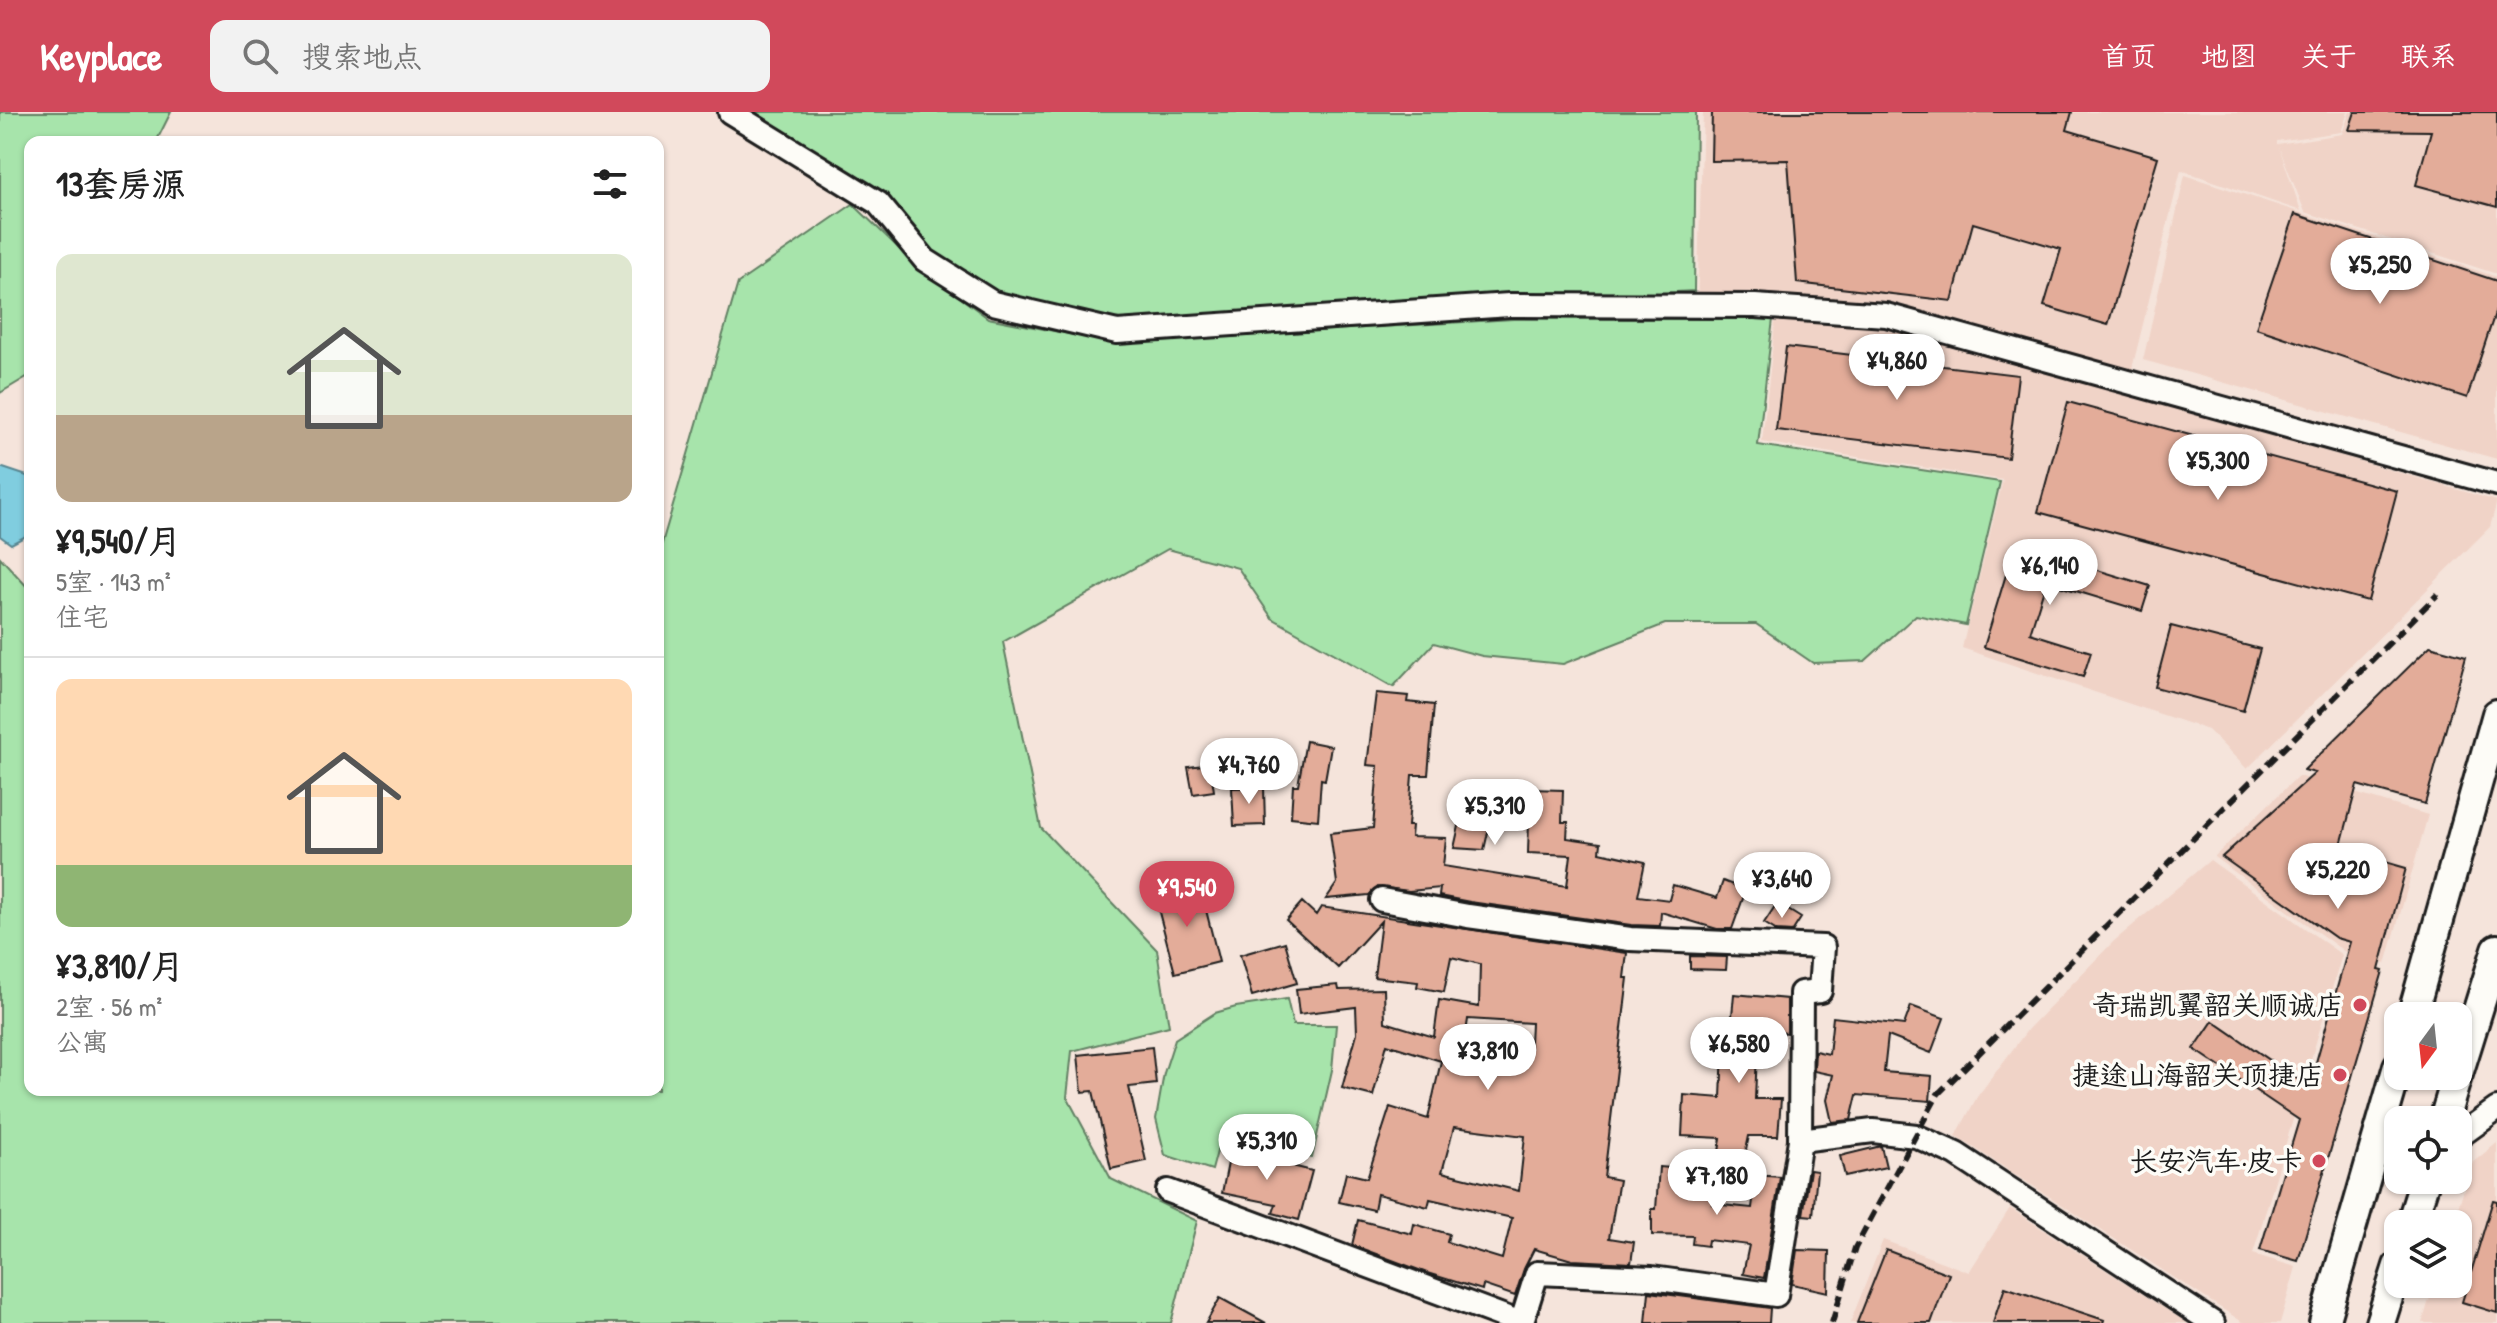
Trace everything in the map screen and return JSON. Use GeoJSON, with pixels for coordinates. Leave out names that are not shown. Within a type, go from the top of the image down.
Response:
{"type":"FeatureCollection","features":[{"type":"Feature","properties":{"kind":"main road"},"geometry":{"type":"LineString","coordinates":[[2416,1002],[2497,714]]}},
{"type":"Feature","properties":{"kind":"main road"},"geometry":{"type":"LineString","coordinates":[[2472,1030],[2497,949]]}},
{"type":"Feature","properties":{"kind":"main road"},"geometry":{"type":"LineString","coordinates":[[2324,1323],[2384,1154]]}},
{"type":"Feature","properties":{"kind":"main road"},"geometry":{"type":"LineString","coordinates":[[2380,1323],[2388,1298]]}},
{"type":"Feature","properties":{"kind":"street"},"geometry":{"type":"LineString","coordinates":[[730,112],[878,203],[925,260],[993,303],[1117,332],[1509,305],[1755,306],[1886,315],[2497,484]]}},
{"type":"Feature","properties":{"kind":"street"},"geometry":{"type":"LineString","coordinates":[[1168,1191],[1522,1322],[1537,1273],[1652,1278],[1776,1295],[1800,1140],[1801,993],[1820,991],[1823,947],[1630,939],[1468,916],[1382,900]]}},
{"type":"Feature","properties":{"kind":"street"},"geometry":{"type":"LineString","coordinates":[[2472,1127],[2497,1109]]}},
{"type":"Feature","properties":{"kind":"street"},"geometry":{"type":"LineString","coordinates":[[1800,1140],[1873,1131],[1916,1136],[1956,1154],[2213,1323]]}},
{"type":"Feature","properties":{"kind":"shaded area"},"geometry":{"type":"Polygon","coordinates":[[[1703,112],[2348,112],[2341,132],[2277,141],[2277,144],[2342,134],[2350,112],[2497,112],[2497,274],[2305,212],[2279,147],[2301,211],[2181,170],[2126,393],[2497,501],[2490,527],[2247,769],[2208,730],[1962,648],[2003,480],[1762,442],[1776,315],[1697,311],[1703,112]]]}},
{"type":"Feature","properties":{"kind":"shaded area"},"geometry":{"type":"Polygon","coordinates":[[[2185,175],[2497,277],[2497,459],[2143,360],[2185,175]]]}},
{"type":"Feature","properties":{"kind":"shaded area"},"geometry":{"type":"Polygon","coordinates":[[[2298,776],[2428,815],[2386,964],[2345,952],[2214,857],[2298,776]]]}},
{"type":"Feature","properties":{"kind":"shaded area"},"geometry":{"type":"Polygon","coordinates":[[[2210,860],[2342,955],[2253,1254],[2296,1267],[2280,1323],[2244,1323],[1956,1136],[1977,1097],[2028,1029],[2113,942],[2210,860]]]}},
{"type":"Feature","properties":{"kind":"shaded area"},"geometry":{"type":"Polygon","coordinates":[[[2497,1143],[2497,1323],[2422,1323],[2430,1298],[2472,1298],[2472,1210],[2457,1210],[2462,1194],[2472,1194],[2472,1163],[2497,1143]]]}},
{"type":"Feature","properties":{"kind":"shaded area"},"geometry":{"type":"Polygon","coordinates":[[[2010,1208],[2187,1323],[1850,1323],[1883,1240],[1969,1272],[2010,1208]]]}},
{"type":"Feature","properties":{"kind":"green space"},"geometry":{"type":"Polygon","coordinates":[[[0,112],[171,112],[159,136],[24,136],[24,379],[0,393],[0,112]]]}},
{"type":"Feature","properties":{"kind":"green space"},"geometry":{"type":"Polygon","coordinates":[[[752,112],[1696,112],[1694,291],[1120,323],[996,292],[927,252],[873,186],[752,112]]]}},
{"type":"Feature","properties":{"kind":"green space"},"geometry":{"type":"Polygon","coordinates":[[[853,204],[915,264],[988,318],[1115,343],[1513,319],[1773,319],[1758,445],[2000,482],[1966,625],[1916,615],[1865,661],[1813,663],[1756,624],[1665,624],[1563,664],[1482,656],[1434,643],[1393,687],[1272,618],[1238,568],[1168,549],[1003,642],[1041,828],[1157,950],[1169,1026],[1072,1051],[1067,1097],[1111,1179],[1197,1221],[1171,1323],[0,1323],[0,557],[24,583],[24,1096],[664,1096],[664,536],[738,283],[853,204]]]}},
{"type":"Feature","properties":{"kind":"green space"},"geometry":{"type":"Polygon","coordinates":[[[1287,999],[1293,1025],[1336,1025],[1332,1070],[1312,1158],[1222,1133],[1212,1170],[1165,1155],[1156,1119],[1164,1073],[1175,1039],[1215,1013],[1287,999]]]}},
{"type":"Feature","properties":{"kind":"water"},"geometry":{"type":"Polygon","coordinates":[[[0,467],[24,475],[24,537],[11,544],[0,536],[0,467]]]}},
{"type":"Feature","properties":{"kind":"building"},"geometry":{"type":"Polygon","coordinates":[[[1712,112],[2072,112],[2067,130],[2158,157],[2108,325],[2044,306],[2061,249],[1973,223],[1952,301],[1797,283],[1788,160],[1711,161],[1712,112]]]}},
{"type":"Feature","properties":{"kind":"building"},"geometry":{"type":"Polygon","coordinates":[[[2355,112],[2497,112],[2497,207],[2416,185],[2431,131],[2349,130],[2355,112]]]}},
{"type":"Feature","properties":{"kind":"building"},"geometry":{"type":"Polygon","coordinates":[[[2295,214],[2497,281],[2497,307],[2467,398],[2256,328],[2295,214]]]}},
{"type":"Feature","properties":{"kind":"building"},"geometry":{"type":"Polygon","coordinates":[[[1786,347],[2018,375],[2008,458],[1776,430],[1786,347]]]}},
{"type":"Feature","properties":{"kind":"building"},"geometry":{"type":"Polygon","coordinates":[[[2068,402],[2397,491],[2368,601],[2038,512],[2068,402]]]}},
{"type":"Feature","properties":{"kind":"building"},"geometry":{"type":"Polygon","coordinates":[[[2015,545],[2150,586],[2142,611],[2046,582],[2030,633],[2091,652],[2083,677],[1984,647],[2015,545]]]}},
{"type":"Feature","properties":{"kind":"building"},"geometry":{"type":"Polygon","coordinates":[[[2171,626],[2260,649],[2243,711],[2155,687],[2171,626]]]}},
{"type":"Feature","properties":{"kind":"building"},"geometry":{"type":"Polygon","coordinates":[[[2430,646],[2466,656],[2425,804],[2357,785],[2340,849],[2406,868],[2379,970],[2383,971],[2298,1261],[2260,1250],[2299,1120],[2194,1049],[2213,1021],[2309,1087],[2350,942],[2336,938],[2222,857],[2315,773],[2304,770],[2430,646]]]}},
{"type":"Feature","properties":{"kind":"building"},"geometry":{"type":"Polygon","coordinates":[[[1376,693],[1408,696],[1407,702],[1434,705],[1428,775],[1412,775],[1408,826],[1412,826],[1411,837],[1446,838],[1443,866],[1567,886],[1571,855],[1528,853],[1530,789],[1563,790],[1562,822],[1568,822],[1567,838],[1601,843],[1600,852],[1645,862],[1638,896],[1669,900],[1673,885],[1717,898],[1723,881],[1746,890],[1732,929],[1717,929],[1661,912],[1660,926],[1631,925],[1439,896],[1440,888],[1409,891],[1378,887],[1369,895],[1326,899],[1337,883],[1330,833],[1373,828],[1378,766],[1367,765],[1376,693]]]}},
{"type":"Feature","properties":{"kind":"building"},"geometry":{"type":"Polygon","coordinates":[[[1306,741],[1331,746],[1325,780],[1321,779],[1318,820],[1291,817],[1293,785],[1298,785],[1306,741]]]}},
{"type":"Feature","properties":{"kind":"building"},"geometry":{"type":"Polygon","coordinates":[[[1210,764],[1214,791],[1193,794],[1188,767],[1210,764]]]}},
{"type":"Feature","properties":{"kind":"building"},"geometry":{"type":"Polygon","coordinates":[[[1264,787],[1265,825],[1234,826],[1232,788],[1264,787]]]}},
{"type":"Feature","properties":{"kind":"building"},"geometry":{"type":"Polygon","coordinates":[[[1464,804],[1493,810],[1484,850],[1454,848],[1464,804]]]}},
{"type":"Feature","properties":{"kind":"building"},"geometry":{"type":"Polygon","coordinates":[[[1200,886],[1219,962],[1175,973],[1155,897],[1200,886]]]}},
{"type":"Feature","properties":{"kind":"building"},"geometry":{"type":"Polygon","coordinates":[[[1302,902],[1316,915],[1321,907],[1627,953],[1624,978],[1628,978],[1604,1177],[1619,1180],[1609,1238],[1634,1242],[1631,1263],[1572,1260],[1534,1249],[1515,1296],[1483,1285],[1482,1290],[1427,1273],[1352,1245],[1358,1220],[1412,1234],[1414,1224],[1449,1234],[1447,1242],[1502,1259],[1512,1218],[1430,1199],[1428,1207],[1377,1194],[1374,1210],[1339,1202],[1346,1173],[1367,1178],[1390,1107],[1428,1119],[1441,1061],[1387,1044],[1373,1096],[1342,1088],[1357,1033],[1356,1007],[1299,1014],[1296,989],[1338,985],[1339,990],[1384,989],[1385,1022],[1434,1037],[1439,1000],[1479,1007],[1480,964],[1451,957],[1444,992],[1417,987],[1418,982],[1374,977],[1381,921],[1338,968],[1286,920],[1302,902]],[[1468,1019],[1463,1054],[1529,1061],[1531,1023],[1468,1019]],[[1454,1127],[1442,1172],[1519,1191],[1525,1136],[1454,1127]]]}},
{"type":"Feature","properties":{"kind":"building"},"geometry":{"type":"Polygon","coordinates":[[[1777,903],[1801,918],[1792,932],[1777,931],[1764,923],[1777,903]]]}},
{"type":"Feature","properties":{"kind":"building"},"geometry":{"type":"Polygon","coordinates":[[[1285,942],[1297,983],[1252,996],[1240,955],[1285,942]]]}},
{"type":"Feature","properties":{"kind":"building"},"geometry":{"type":"Polygon","coordinates":[[[1690,956],[1727,957],[1726,970],[1690,969],[1690,956]]]}},
{"type":"Feature","properties":{"kind":"building"},"geometry":{"type":"Polygon","coordinates":[[[1734,994],[1787,999],[1787,1033],[1758,1030],[1755,1099],[1781,1099],[1778,1136],[1749,1136],[1742,1169],[1717,1166],[1721,1138],[1682,1136],[1684,1095],[1721,1098],[1723,1048],[1729,1049],[1734,994]]]}},
{"type":"Feature","properties":{"kind":"building"},"geometry":{"type":"Polygon","coordinates":[[[1911,1006],[1944,1018],[1931,1053],[1888,1036],[1884,1072],[1932,1076],[1930,1101],[1857,1095],[1851,1120],[1832,1122],[1827,1100],[1833,1075],[1814,1071],[1815,1051],[1829,1054],[1833,1017],[1904,1025],[1911,1006]]]}},
{"type":"Feature","properties":{"kind":"building"},"geometry":{"type":"Polygon","coordinates":[[[1152,1047],[1156,1084],[1129,1087],[1146,1161],[1111,1169],[1093,1091],[1082,1092],[1078,1055],[1152,1047]]]}},
{"type":"Feature","properties":{"kind":"building"},"geometry":{"type":"Polygon","coordinates":[[[1881,1146],[1886,1167],[1845,1176],[1840,1156],[1881,1146]]]}},
{"type":"Feature","properties":{"kind":"building"},"geometry":{"type":"Polygon","coordinates":[[[1231,1148],[1270,1156],[1269,1160],[1312,1171],[1299,1220],[1273,1213],[1276,1204],[1222,1193],[1231,1148]]]}},
{"type":"Feature","properties":{"kind":"building"},"geometry":{"type":"Polygon","coordinates":[[[1659,1167],[1684,1169],[1683,1184],[1715,1192],[1712,1204],[1752,1208],[1756,1175],[1780,1177],[1764,1278],[1743,1274],[1749,1245],[1708,1240],[1707,1246],[1692,1244],[1693,1236],[1652,1235],[1652,1209],[1656,1209],[1659,1167]]]}},
{"type":"Feature","properties":{"kind":"building"},"geometry":{"type":"Polygon","coordinates":[[[1810,1170],[1817,1171],[1813,1216],[1803,1215],[1810,1170]]]}},
{"type":"Feature","properties":{"kind":"building"},"geometry":{"type":"Polygon","coordinates":[[[2493,1200],[2497,1201],[2497,1313],[2462,1302],[2463,1298],[2472,1298],[2472,1269],[2493,1200]]]}},
{"type":"Feature","properties":{"kind":"building"},"geometry":{"type":"Polygon","coordinates":[[[1797,1250],[1829,1251],[1828,1292],[1792,1284],[1797,1250]]]}},
{"type":"Feature","properties":{"kind":"building"},"geometry":{"type":"Polygon","coordinates":[[[1886,1250],[1949,1274],[1931,1323],[1857,1323],[1886,1250]]]}},
{"type":"Feature","properties":{"kind":"building"},"geometry":{"type":"Polygon","coordinates":[[[2005,1287],[2104,1320],[2103,1323],[1993,1323],[2005,1287]]]}},
{"type":"Feature","properties":{"kind":"building"},"geometry":{"type":"Polygon","coordinates":[[[1649,1292],[1770,1308],[1769,1323],[1646,1323],[1649,1292]]]}},
{"type":"Feature","properties":{"kind":"building"},"geometry":{"type":"Polygon","coordinates":[[[1220,1298],[1266,1323],[1206,1323],[1220,1298]]]}},
{"type":"Feature","properties":{"kind":"railway"},"geometry":{"type":"LineString","coordinates":[[1832,1323],[1855,1248],[1938,1094],[2438,594]]}},
{"type":"Feature","properties":{"kind":"place","name":"奇瑞凯翼韶关顺诚店"},"geometry":{"type":"Point","coordinates":[2360,1005]}},
{"type":"Feature","properties":{"kind":"place","name":"捷途山海韶关顶捷店"},"geometry":{"type":"Point","coordinates":[2340,1075]}},
{"type":"Feature","properties":{"kind":"place","name":"长安汽车·皮卡"},"geometry":{"type":"Point","coordinates":[2319,1161]}}]}
